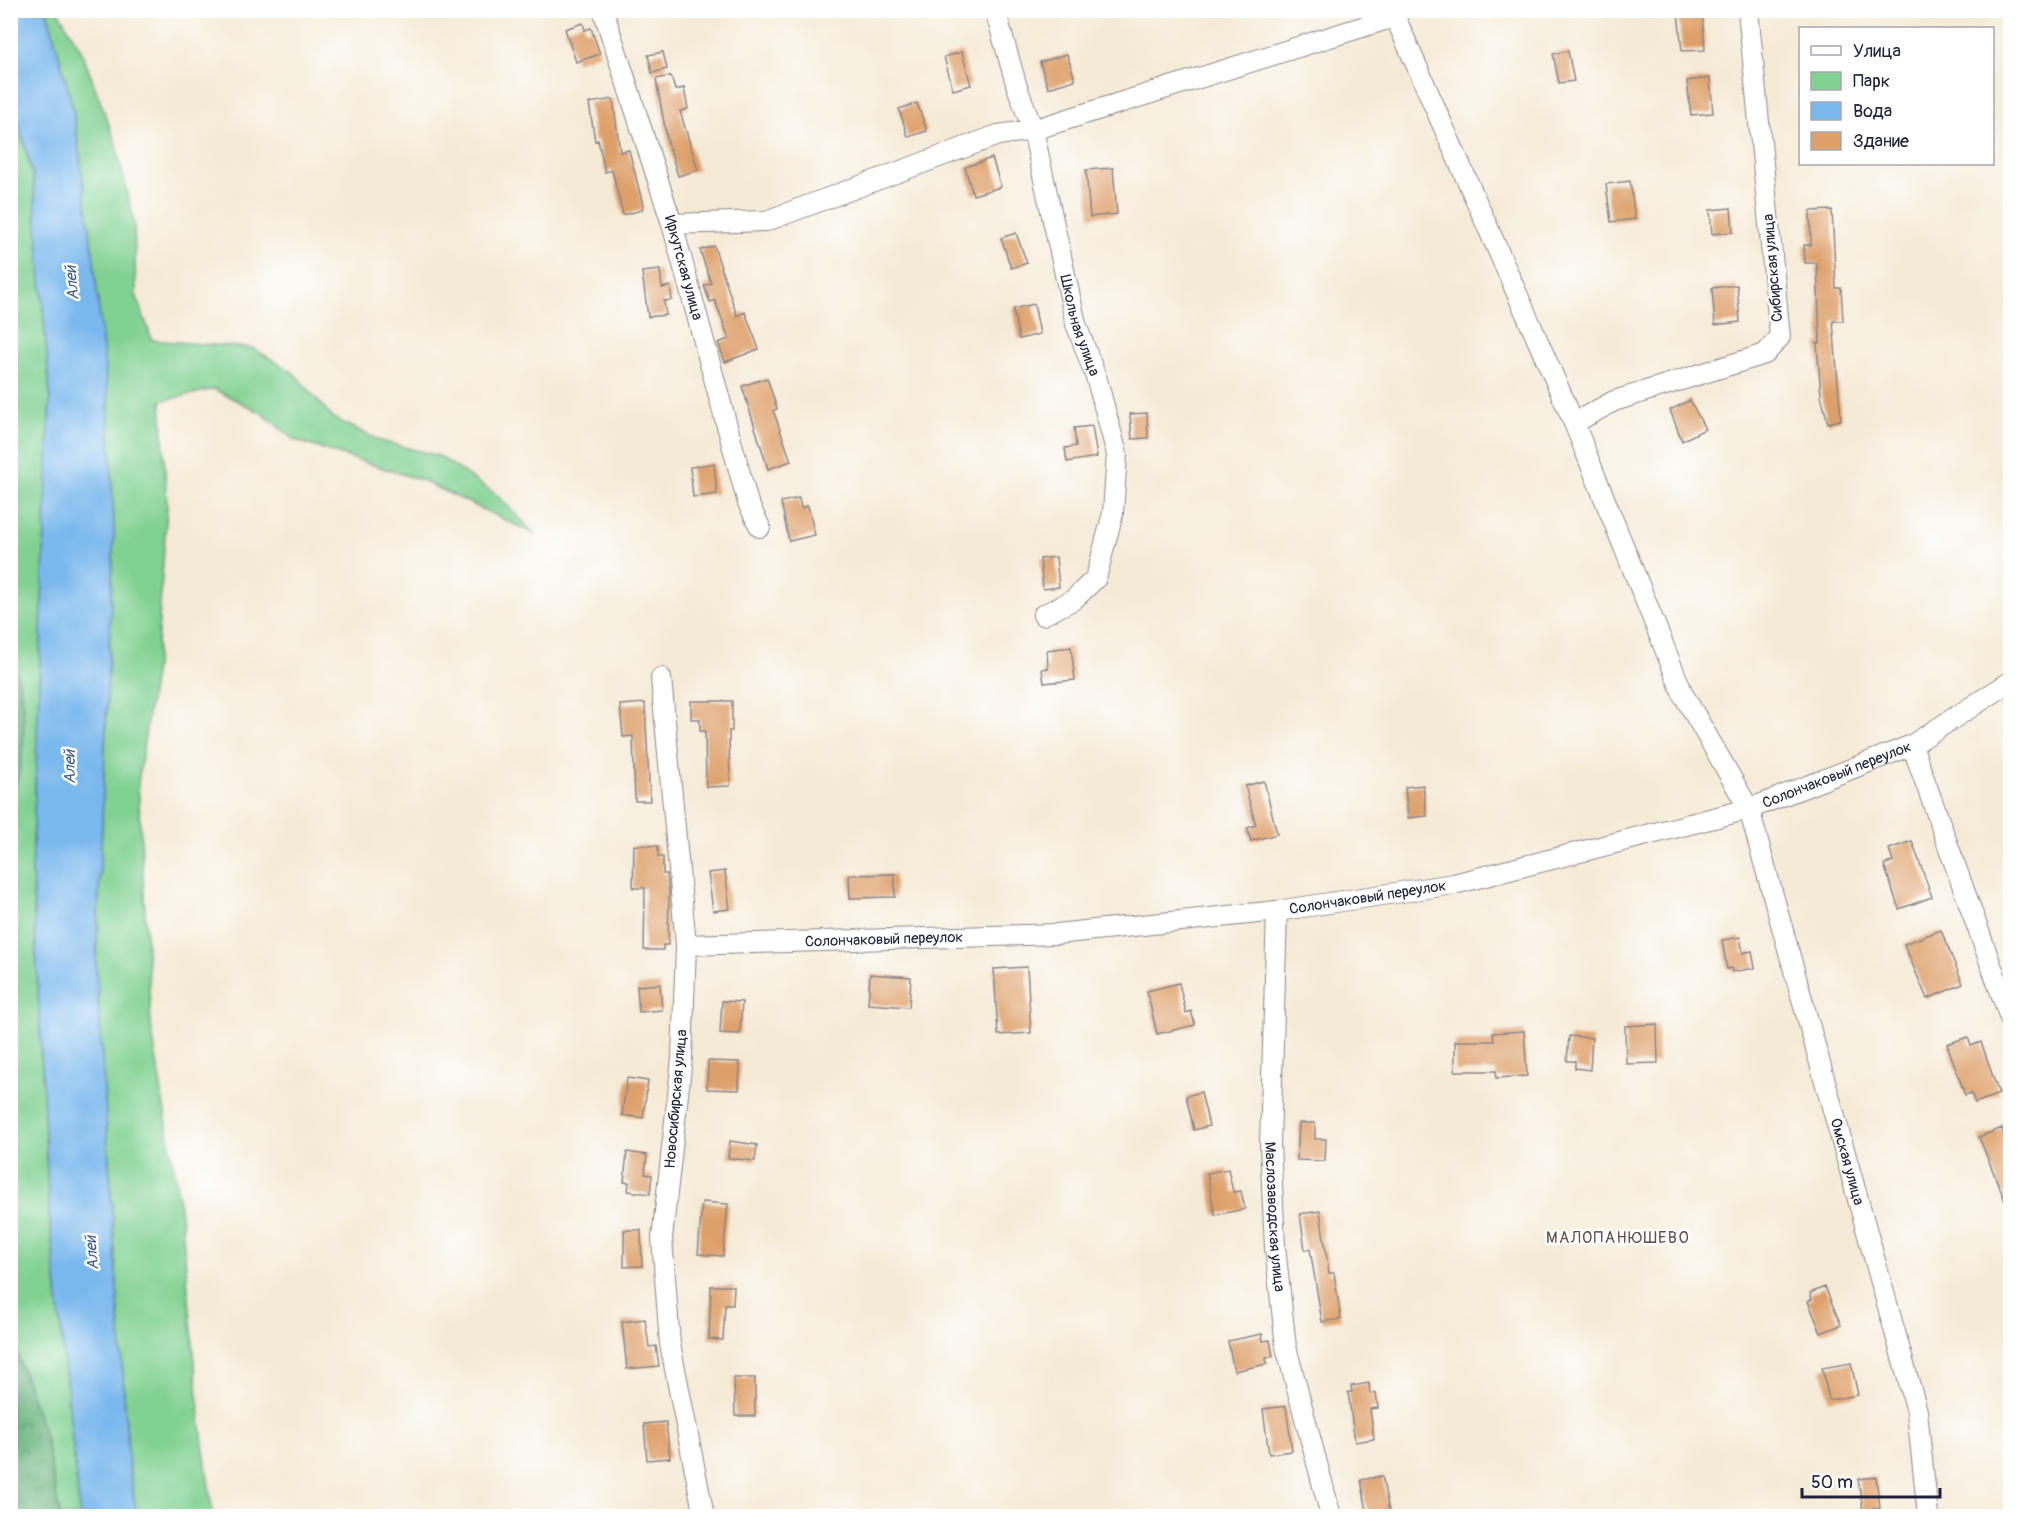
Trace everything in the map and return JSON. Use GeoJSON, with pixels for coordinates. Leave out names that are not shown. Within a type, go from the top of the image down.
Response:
{"type":"FeatureCollection","features":[{"type":"Feature","properties":{"kind":"street","name":"Иркутская улица"},"geometry":{"type":"LineString","coordinates":[[603,10],[672,224],[748,503],[760,527]]}},
{"type":"Feature","properties":{"kind":"street","name":"Школьная улица"},"geometry":{"type":"LineString","coordinates":[[995,10],[1017,87],[1033,130],[1076,324],[1097,380],[1117,454],[1113,513],[1096,578],[1073,600],[1042,615]]}},
{"type":"Feature","properties":{"kind":"street","name":"Сибирская улица"},"geometry":{"type":"LineString","coordinates":[[1574,423],[1614,401],[1766,354],[1780,337],[1748,10]]}},
{"type":"Feature","properties":{"kind":"street"},"geometry":{"type":"LineString","coordinates":[[672,224],[766,221],[998,135],[1033,130],[1393,14],[1574,423],[1683,694],[1749,809]]}},
{"type":"Feature","properties":{"kind":"street","name":"Новосибирская улица"},"geometry":{"type":"LineString","coordinates":[[661,678],[686,945],[682,1058],[662,1238],[670,1344],[704,1516]]}},
{"type":"Feature","properties":{"kind":"street","name":"Солончаковый переулок"},"geometry":{"type":"LineString","coordinates":[[686,945],[1056,934],[1277,911],[1454,884],[1749,809],[1912,745],[2010,682]]}},
{"type":"Feature","properties":{"kind":"street"},"geometry":{"type":"LineString","coordinates":[[1912,745],[2010,1018]]}},
{"type":"Feature","properties":{"kind":"street","name":"Омская улица"},"geometry":{"type":"LineString","coordinates":[[1749,809],[1917,1411],[1928,1516]]}},
{"type":"Feature","properties":{"kind":"street","name":"Маслозаводская улица"},"geometry":{"type":"LineString","coordinates":[[1277,911],[1270,1144],[1275,1247],[1286,1347],[1331,1516]]}},
{"type":"Feature","properties":{"kind":"green space"},"geometry":{"type":"Polygon","coordinates":[[[47,11],[58,11],[81,50],[115,141],[134,222],[136,295],[152,340],[253,348],[294,373],[332,417],[380,441],[439,456],[497,495],[535,534],[421,480],[294,440],[262,413],[214,389],[161,401],[167,507],[156,660],[138,783],[151,1025],[181,1214],[201,1428],[213,1516],[137,1516],[129,1469],[96,965],[114,530],[108,397],[93,253],[73,108],[47,11]]]}},
{"type":"Feature","properties":{"kind":"green space"},"geometry":{"type":"Polygon","coordinates":[[[10,95],[33,175],[50,396],[32,870],[49,1211],[80,1516],[60,1516],[45,1436],[11,1335],[10,800],[19,768],[22,729],[19,690],[10,658],[10,95]]]}},
{"type":"Feature","properties":{"kind":"green space"},"geometry":{"type":"Polygon","coordinates":[[[11,658],[21,691],[24,729],[20,766],[11,800],[11,658]]]}},
{"type":"Feature","properties":{"kind":"green space"},"geometry":{"type":"Polygon","coordinates":[[[10,1335],[45,1436],[60,1516],[11,1516],[10,1335]]]}},
{"type":"Feature","properties":{"kind":"water","name":"Алей"},"geometry":{"type":"Polygon","coordinates":[[[11,10],[47,11],[73,108],[93,253],[108,397],[114,530],[96,965],[129,1469],[137,1516],[80,1516],[49,1211],[32,870],[50,396],[33,175],[11,95],[11,10]]]}},
{"type":"Feature","properties":{"kind":"building"},"geometry":{"type":"Polygon","coordinates":[[[1702,10],[1705,50],[1682,51],[1678,12],[1702,10]]]}},
{"type":"Feature","properties":{"kind":"building"},"geometry":{"type":"Polygon","coordinates":[[[583,23],[585,30],[591,28],[600,54],[576,62],[565,29],[583,23]]]}},
{"type":"Feature","properties":{"kind":"building"},"geometry":{"type":"Polygon","coordinates":[[[1568,51],[1574,81],[1559,83],[1553,54],[1568,51]]]}},
{"type":"Feature","properties":{"kind":"building"},"geometry":{"type":"Polygon","coordinates":[[[663,52],[667,69],[652,73],[648,55],[663,52]]]}},
{"type":"Feature","properties":{"kind":"building"},"geometry":{"type":"Polygon","coordinates":[[[962,52],[971,85],[953,90],[944,57],[962,52]]]}},
{"type":"Feature","properties":{"kind":"building"},"geometry":{"type":"Polygon","coordinates":[[[1067,54],[1075,80],[1048,88],[1040,62],[1067,54]]]}},
{"type":"Feature","properties":{"kind":"building"},"geometry":{"type":"Polygon","coordinates":[[[671,76],[675,90],[684,88],[688,109],[680,111],[698,170],[678,176],[667,139],[656,79],[671,76]]]}},
{"type":"Feature","properties":{"kind":"building"},"geometry":{"type":"Polygon","coordinates":[[[1710,78],[1713,113],[1691,115],[1687,81],[1710,78]]]}},
{"type":"Feature","properties":{"kind":"building"},"geometry":{"type":"Polygon","coordinates":[[[613,99],[620,152],[629,150],[643,205],[642,210],[623,215],[612,170],[605,172],[598,140],[595,141],[589,103],[613,99]]]}},
{"type":"Feature","properties":{"kind":"building"},"geometry":{"type":"Polygon","coordinates":[[[917,103],[927,131],[908,137],[899,109],[917,103]]]}},
{"type":"Feature","properties":{"kind":"building"},"geometry":{"type":"Polygon","coordinates":[[[992,158],[1001,187],[973,195],[965,167],[992,158]]]}},
{"type":"Feature","properties":{"kind":"building"},"geometry":{"type":"Polygon","coordinates":[[[1113,168],[1117,214],[1090,217],[1086,170],[1113,168]]]}},
{"type":"Feature","properties":{"kind":"building"},"geometry":{"type":"Polygon","coordinates":[[[1630,181],[1635,219],[1611,222],[1606,184],[1630,181]]]}},
{"type":"Feature","properties":{"kind":"building"},"geometry":{"type":"Polygon","coordinates":[[[1731,208],[1733,232],[1712,234],[1710,210],[1731,208]]]}},
{"type":"Feature","properties":{"kind":"building"},"geometry":{"type":"Polygon","coordinates":[[[1832,210],[1836,288],[1841,288],[1843,321],[1833,321],[1841,420],[1828,423],[1821,396],[1817,343],[1820,343],[1817,263],[1805,263],[1804,245],[1811,245],[1810,211],[1832,210]]]}},
{"type":"Feature","properties":{"kind":"building"},"geometry":{"type":"Polygon","coordinates":[[[1016,233],[1027,263],[1011,268],[1001,238],[1016,233]]]}},
{"type":"Feature","properties":{"kind":"building"},"geometry":{"type":"Polygon","coordinates":[[[714,246],[737,316],[745,312],[759,349],[725,362],[718,343],[729,339],[715,300],[710,302],[704,286],[711,283],[700,250],[714,246]]]}},
{"type":"Feature","properties":{"kind":"building"},"geometry":{"type":"Polygon","coordinates":[[[660,270],[662,288],[670,286],[672,300],[664,301],[666,315],[648,317],[642,272],[660,270]]]}},
{"type":"Feature","properties":{"kind":"building"},"geometry":{"type":"Polygon","coordinates":[[[1737,285],[1740,322],[1715,325],[1712,288],[1737,285]]]}},
{"type":"Feature","properties":{"kind":"building"},"geometry":{"type":"Polygon","coordinates":[[[1034,304],[1040,334],[1019,339],[1013,309],[1034,304]]]}},
{"type":"Feature","properties":{"kind":"building"},"geometry":{"type":"Polygon","coordinates":[[[767,378],[777,409],[773,410],[791,461],[768,469],[742,386],[767,378]]]}},
{"type":"Feature","properties":{"kind":"building"},"geometry":{"type":"Polygon","coordinates":[[[1690,400],[1705,429],[1682,441],[1670,410],[1690,400]]]}},
{"type":"Feature","properties":{"kind":"building"},"geometry":{"type":"Polygon","coordinates":[[[1147,413],[1148,438],[1132,439],[1130,414],[1147,413]]]}},
{"type":"Feature","properties":{"kind":"building"},"geometry":{"type":"Polygon","coordinates":[[[1092,426],[1097,457],[1067,462],[1065,448],[1076,446],[1074,428],[1092,426]]]}},
{"type":"Feature","properties":{"kind":"building"},"geometry":{"type":"Polygon","coordinates":[[[714,463],[717,494],[693,497],[690,467],[714,463]]]}},
{"type":"Feature","properties":{"kind":"building"},"geometry":{"type":"Polygon","coordinates":[[[799,498],[801,508],[808,506],[815,535],[789,541],[781,502],[799,498]]]}},
{"type":"Feature","properties":{"kind":"building"},"geometry":{"type":"Polygon","coordinates":[[[1056,557],[1059,587],[1043,589],[1040,559],[1056,557]]]}},
{"type":"Feature","properties":{"kind":"building"},"geometry":{"type":"Polygon","coordinates":[[[1071,647],[1075,680],[1044,683],[1042,669],[1048,668],[1047,650],[1071,647]]]}},
{"type":"Feature","properties":{"kind":"building"},"geometry":{"type":"Polygon","coordinates":[[[691,701],[732,701],[732,731],[729,731],[730,786],[706,787],[705,731],[700,731],[700,719],[691,719],[691,701]]]}},
{"type":"Feature","properties":{"kind":"building"},"geometry":{"type":"Polygon","coordinates":[[[645,703],[650,801],[635,801],[633,736],[623,737],[620,705],[645,703]]]}},
{"type":"Feature","properties":{"kind":"building"},"geometry":{"type":"Polygon","coordinates":[[[1264,781],[1277,834],[1251,841],[1247,828],[1256,825],[1245,786],[1264,781]]]}},
{"type":"Feature","properties":{"kind":"building"},"geometry":{"type":"Polygon","coordinates":[[[1423,785],[1427,816],[1408,818],[1405,787],[1423,785]]]}},
{"type":"Feature","properties":{"kind":"building"},"geometry":{"type":"Polygon","coordinates":[[[1912,841],[1932,897],[1899,909],[1884,865],[1893,861],[1889,849],[1912,841]]]}},
{"type":"Feature","properties":{"kind":"building"},"geometry":{"type":"Polygon","coordinates":[[[634,845],[658,846],[658,857],[663,857],[663,874],[667,874],[669,893],[668,945],[663,945],[663,950],[644,950],[645,888],[633,888],[634,845]]]}},
{"type":"Feature","properties":{"kind":"building"},"geometry":{"type":"Polygon","coordinates":[[[725,871],[730,909],[713,911],[708,873],[725,871]]]}},
{"type":"Feature","properties":{"kind":"building"},"geometry":{"type":"Polygon","coordinates":[[[895,874],[895,897],[850,898],[849,875],[895,874]]]}},
{"type":"Feature","properties":{"kind":"building"},"geometry":{"type":"Polygon","coordinates":[[[1941,930],[1963,984],[1927,999],[1904,944],[1941,930]]]}},
{"type":"Feature","properties":{"kind":"building"},"geometry":{"type":"Polygon","coordinates":[[[1740,937],[1743,953],[1752,951],[1755,968],[1732,972],[1731,968],[1727,969],[1722,940],[1740,937]]]}},
{"type":"Feature","properties":{"kind":"building"},"geometry":{"type":"Polygon","coordinates":[[[1027,967],[1031,1033],[998,1035],[994,969],[1027,967]]]}},
{"type":"Feature","properties":{"kind":"building"},"geometry":{"type":"Polygon","coordinates":[[[870,974],[911,977],[909,1007],[868,1004],[870,974]]]}},
{"type":"Feature","properties":{"kind":"building"},"geometry":{"type":"Polygon","coordinates":[[[1179,983],[1186,1013],[1191,1011],[1195,1025],[1157,1034],[1147,991],[1179,983]]]}},
{"type":"Feature","properties":{"kind":"building"},"geometry":{"type":"Polygon","coordinates":[[[660,984],[662,1010],[639,1012],[637,986],[660,984]]]}},
{"type":"Feature","properties":{"kind":"building"},"geometry":{"type":"Polygon","coordinates":[[[722,1001],[742,1002],[740,1034],[720,1033],[722,1001]]]}},
{"type":"Feature","properties":{"kind":"building"},"geometry":{"type":"Polygon","coordinates":[[[1657,1024],[1658,1063],[1626,1064],[1625,1026],[1657,1024]]]}},
{"type":"Feature","properties":{"kind":"building"},"geometry":{"type":"Polygon","coordinates":[[[1524,1031],[1527,1076],[1496,1078],[1496,1071],[1455,1071],[1455,1041],[1494,1041],[1493,1033],[1524,1031]]]}},
{"type":"Feature","properties":{"kind":"building"},"geometry":{"type":"Polygon","coordinates":[[[1569,1036],[1592,1038],[1590,1070],[1575,1068],[1575,1061],[1567,1061],[1569,1036]]]}},
{"type":"Feature","properties":{"kind":"building"},"geometry":{"type":"Polygon","coordinates":[[[1968,1037],[1971,1046],[1981,1042],[1999,1094],[1975,1103],[1971,1093],[1965,1095],[1947,1044],[1968,1037]]]}},
{"type":"Feature","properties":{"kind":"building"},"geometry":{"type":"Polygon","coordinates":[[[708,1061],[740,1062],[739,1090],[707,1089],[708,1061]]]}},
{"type":"Feature","properties":{"kind":"building"},"geometry":{"type":"Polygon","coordinates":[[[627,1078],[648,1081],[643,1118],[622,1115],[627,1078]]]}},
{"type":"Feature","properties":{"kind":"building"},"geometry":{"type":"Polygon","coordinates":[[[1201,1092],[1209,1126],[1194,1130],[1186,1096],[1201,1092]]]}},
{"type":"Feature","properties":{"kind":"building"},"geometry":{"type":"Polygon","coordinates":[[[1299,1123],[1315,1123],[1315,1139],[1326,1139],[1325,1161],[1297,1160],[1299,1123]]]}},
{"type":"Feature","properties":{"kind":"building"},"geometry":{"type":"Polygon","coordinates":[[[2002,1128],[2004,1135],[2010,1133],[2010,1213],[1979,1137],[2002,1128]]]}},
{"type":"Feature","properties":{"kind":"building"},"geometry":{"type":"Polygon","coordinates":[[[730,1141],[757,1145],[755,1161],[728,1158],[730,1141]]]}},
{"type":"Feature","properties":{"kind":"building"},"geometry":{"type":"Polygon","coordinates":[[[627,1152],[647,1155],[645,1174],[652,1175],[650,1194],[628,1191],[629,1182],[624,1182],[627,1152]]]}},
{"type":"Feature","properties":{"kind":"building"},"geometry":{"type":"Polygon","coordinates":[[[1228,1169],[1233,1192],[1241,1191],[1245,1209],[1215,1215],[1207,1173],[1228,1169]]]}},
{"type":"Feature","properties":{"kind":"building"},"geometry":{"type":"Polygon","coordinates":[[[702,1202],[728,1204],[723,1256],[698,1254],[702,1202]]]}},
{"type":"Feature","properties":{"kind":"building"},"geometry":{"type":"Polygon","coordinates":[[[1320,1211],[1329,1273],[1334,1273],[1341,1319],[1322,1322],[1310,1249],[1305,1250],[1300,1214],[1320,1211]]]}},
{"type":"Feature","properties":{"kind":"building"},"geometry":{"type":"Polygon","coordinates":[[[624,1230],[641,1230],[642,1266],[624,1267],[624,1230]]]}},
{"type":"Feature","properties":{"kind":"building"},"geometry":{"type":"Polygon","coordinates":[[[711,1286],[734,1286],[733,1305],[725,1305],[723,1340],[709,1339],[711,1286]]]}},
{"type":"Feature","properties":{"kind":"building"},"geometry":{"type":"Polygon","coordinates":[[[1825,1287],[1841,1325],[1821,1333],[1808,1301],[1812,1299],[1810,1293],[1825,1287]]]}},
{"type":"Feature","properties":{"kind":"building"},"geometry":{"type":"Polygon","coordinates":[[[645,1319],[649,1347],[656,1346],[659,1366],[627,1369],[622,1322],[645,1319]]]}},
{"type":"Feature","properties":{"kind":"building"},"geometry":{"type":"Polygon","coordinates":[[[1262,1334],[1263,1341],[1270,1340],[1273,1356],[1266,1358],[1267,1364],[1234,1371],[1228,1341],[1262,1334]]]}},
{"type":"Feature","properties":{"kind":"building"},"geometry":{"type":"Polygon","coordinates":[[[1851,1363],[1858,1395],[1829,1400],[1822,1368],[1851,1363]]]}},
{"type":"Feature","properties":{"kind":"building"},"geometry":{"type":"Polygon","coordinates":[[[734,1378],[755,1378],[755,1416],[735,1416],[734,1378]]]}},
{"type":"Feature","properties":{"kind":"building"},"geometry":{"type":"Polygon","coordinates":[[[1369,1383],[1370,1394],[1376,1393],[1378,1408],[1370,1409],[1374,1439],[1355,1442],[1348,1392],[1352,1392],[1351,1386],[1369,1383]]]}},
{"type":"Feature","properties":{"kind":"building"},"geometry":{"type":"Polygon","coordinates":[[[1286,1406],[1292,1451],[1269,1454],[1263,1409],[1286,1406]]]}},
{"type":"Feature","properties":{"kind":"building"},"geometry":{"type":"Polygon","coordinates":[[[666,1422],[670,1458],[647,1460],[644,1424],[666,1422]]]}},
{"type":"Feature","properties":{"kind":"building"},"geometry":{"type":"Polygon","coordinates":[[[1382,1476],[1390,1516],[1368,1516],[1361,1480],[1382,1476]]]}},
{"type":"Feature","properties":{"kind":"building"},"geometry":{"type":"Polygon","coordinates":[[[1876,1477],[1880,1508],[1863,1510],[1858,1479],[1876,1477]]]}},
{"type":"Feature","properties":{"kind":"district","name":"МАЛОПАНЮШЕВО"},"geometry":{"type":"Point","coordinates":[1618,1238]}}]}
